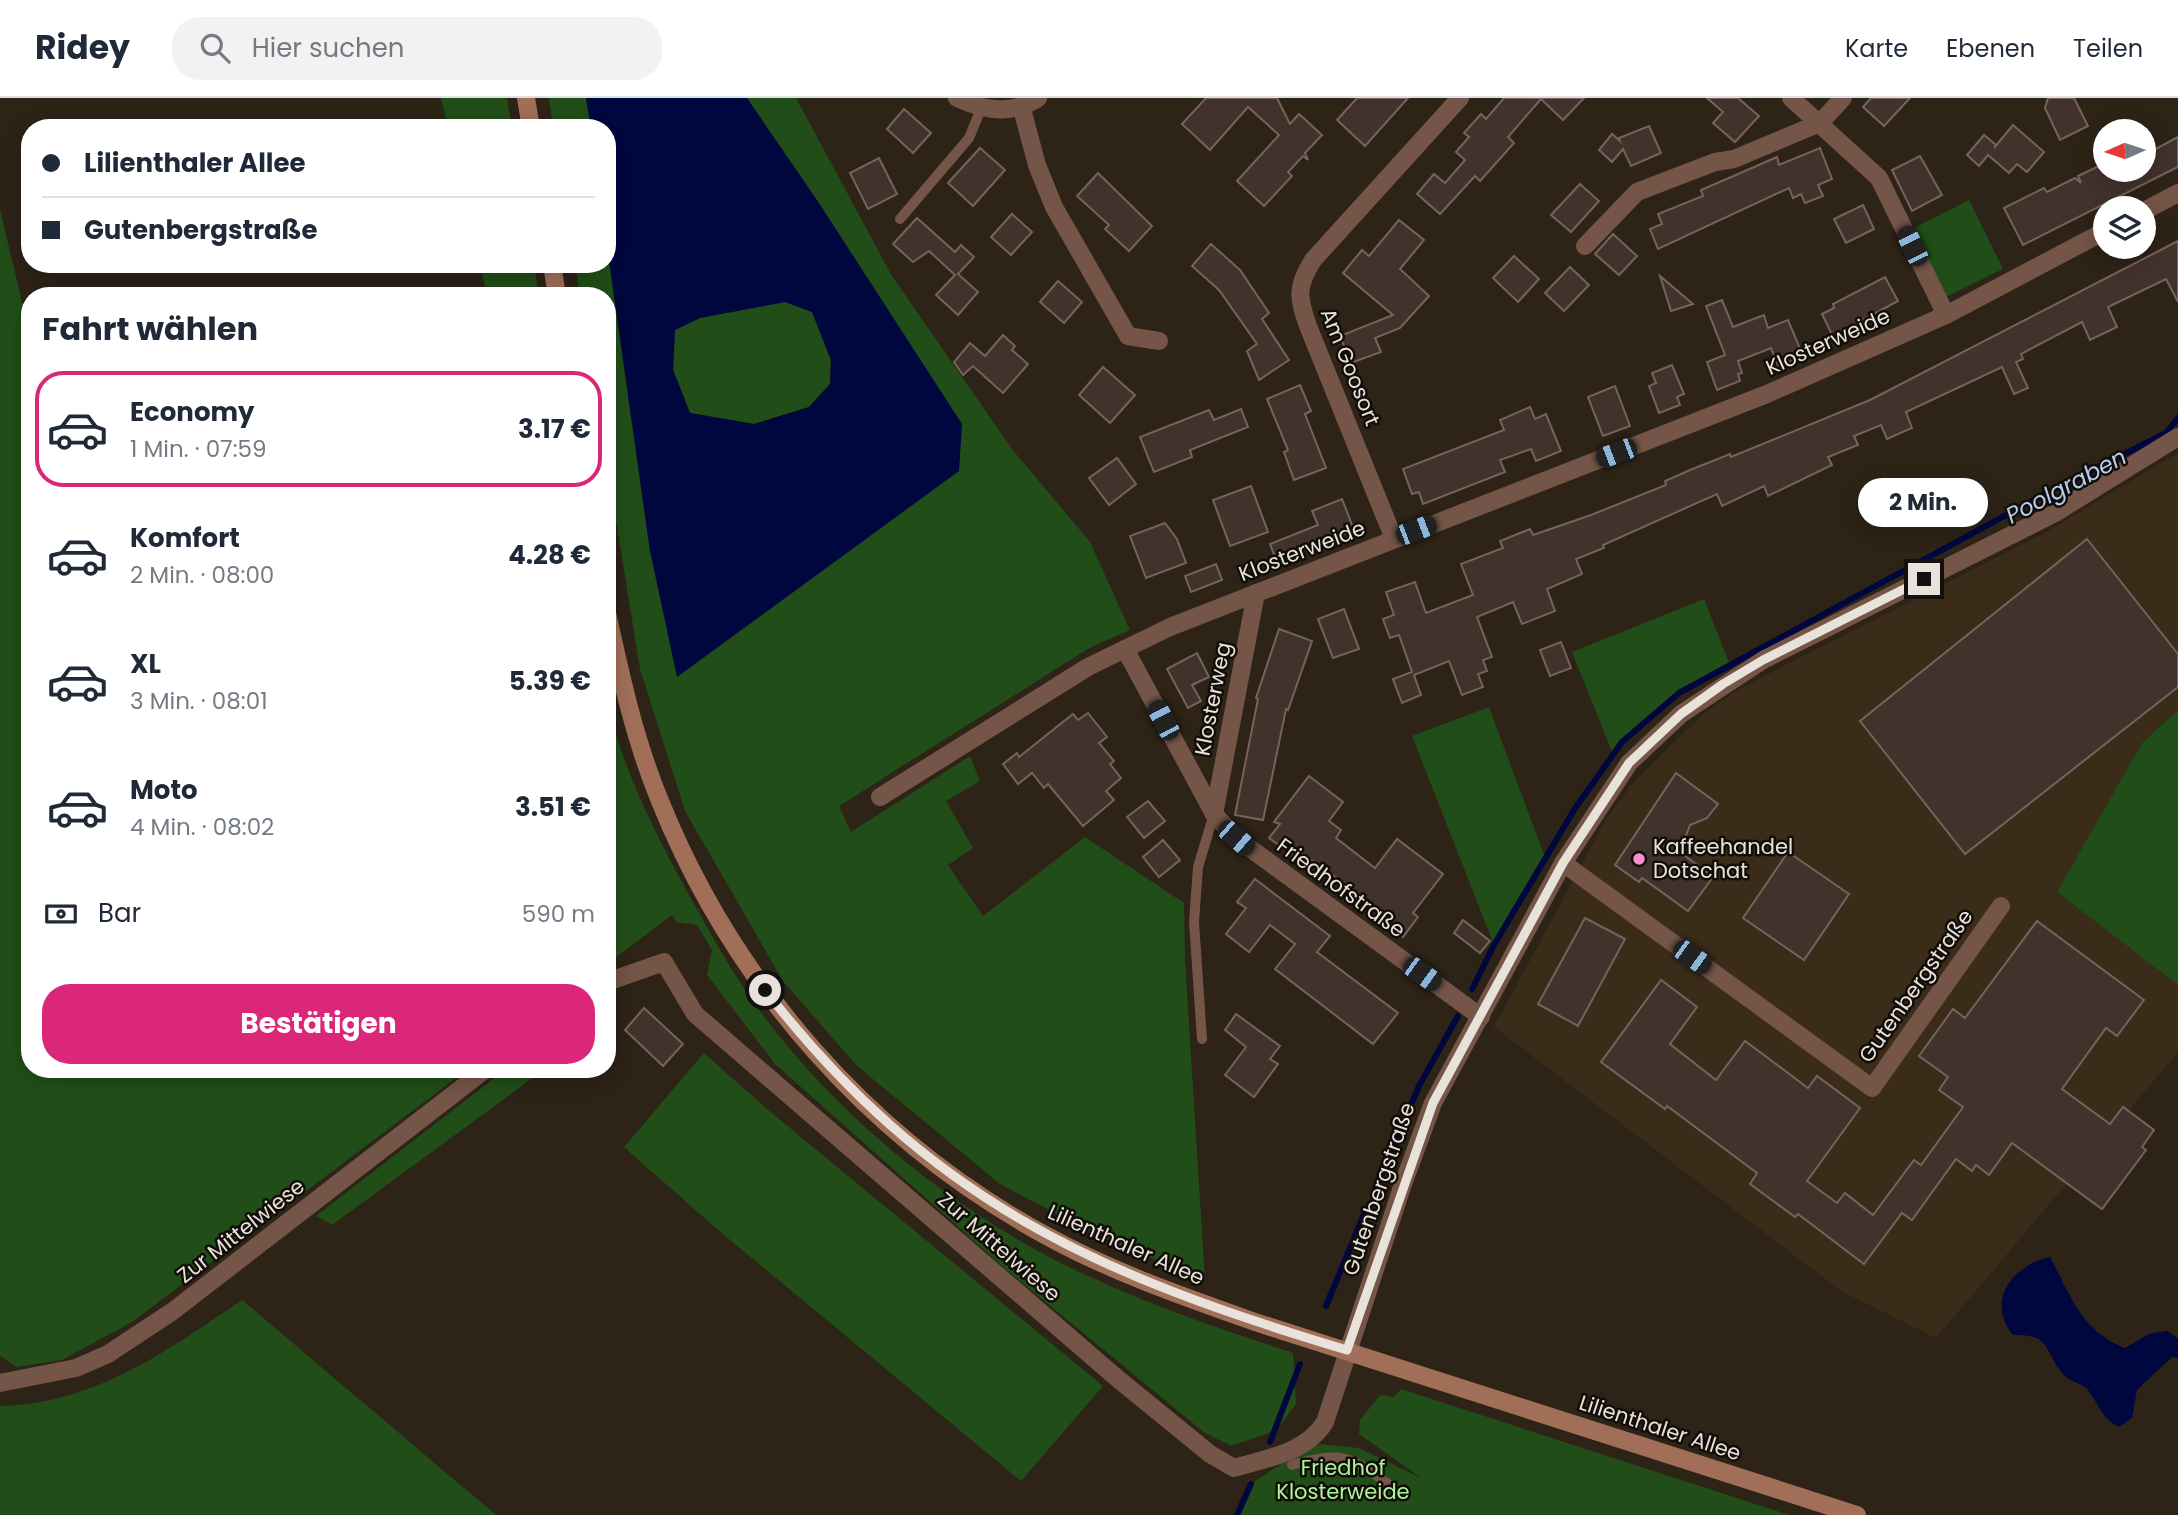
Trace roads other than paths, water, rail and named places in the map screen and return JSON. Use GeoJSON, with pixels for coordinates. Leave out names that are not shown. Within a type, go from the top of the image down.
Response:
{"type":"FeatureCollection","features":[{"type":"Feature","properties":{"kind":"main road"},"geometry":{"type":"LineString","coordinates":[[526,98],[530,119]]}},
{"type":"Feature","properties":{"kind":"main road","name":"Lilienthaler Allee"},"geometry":{"type":"LineString","coordinates":[[616,649],[642,754],[694,877],[734,945],[765,990],[811,1048],[858,1097],[945,1172],[1069,1248],[1161,1288],[1857,1515]]}},
{"type":"Feature","properties":{"kind":"street"},"geometry":{"type":"LineString","coordinates":[[957,98],[981,109],[1022,109],[1038,98]]}},
{"type":"Feature","properties":{"kind":"street","name":"Am Goosort"},"geometry":{"type":"LineString","coordinates":[[1394,539],[1308,326],[1300,302],[1300,280],[1312,260],[1460,98]]}},
{"type":"Feature","properties":{"kind":"street"},"geometry":{"type":"LineString","coordinates":[[1791,98],[1879,178],[1946,315]]}},
{"type":"Feature","properties":{"kind":"street"},"geometry":{"type":"LineString","coordinates":[[1585,246],[1637,192],[1715,162],[1734,159],[1820,123],[1843,98]]}},
{"type":"Feature","properties":{"kind":"street"},"geometry":{"type":"LineString","coordinates":[[1022,109],[1037,165],[1054,207],[1128,336],[1159,341]]}},
{"type":"Feature","properties":{"kind":"street"},"geometry":{"type":"LineString","coordinates":[[2156,205],[2178,193]]}},
{"type":"Feature","properties":{"kind":"street","name":"Klosterweide"},"geometry":{"type":"LineString","coordinates":[[880,797],[1088,667],[1170,627],[1767,394],[1946,315],[2093,237]]}},
{"type":"Feature","properties":{"kind":"street","name":"Gutenbergstraße"},"geometry":{"type":"LineString","coordinates":[[1347,1350],[1433,1103],[1563,863],[1629,763],[1681,714],[1763,660],[2055,513],[2178,437]]}},
{"type":"Feature","properties":{"kind":"street","name":"Klosterweg"},"geometry":{"type":"LineString","coordinates":[[1214,814],[1256,593]]}},
{"type":"Feature","properties":{"kind":"street","name":"Friedhofstraße"},"geometry":{"type":"LineString","coordinates":[[1125,649],[1214,814],[1255,854],[1481,1017]]}},
{"type":"Feature","properties":{"kind":"street","name":"Gutenbergstraße"},"geometry":{"type":"LineString","coordinates":[[1563,863],[1872,1088],[2001,906]]}},
{"type":"Feature","properties":{"kind":"street","name":"Zur Mittelwiese"},"geometry":{"type":"LineString","coordinates":[[616,979],[664,962],[695,1014],[1118,1379],[1210,1454],[1234,1468],[1300,1447],[1320,1431],[1347,1350]]}},
{"type":"Feature","properties":{"kind":"street","name":"Zur Mittelwiese"},"geometry":{"type":"LineString","coordinates":[[0,1383],[76,1368],[108,1354],[184,1303],[474,1078]]}},
{"type":"Feature","properties":{"kind":"lane"},"geometry":{"type":"LineString","coordinates":[[900,219],[970,138],[981,109]]}},
{"type":"Feature","properties":{"kind":"lane"},"geometry":{"type":"LineString","coordinates":[[1202,1039],[1194,922],[1198,867],[1214,814]]}},
{"type":"Feature","properties":{"kind":"lane"},"geometry":{"type":"LineString","coordinates":[[1292,1465],[1321,1457],[1344,1456],[1398,1492]]}},
{"type":"Feature","properties":{"kind":"waterway","name":"Poolgraben"},"geometry":{"type":"LineString","coordinates":[[1472,989],[1494,945],[1574,810],[1622,742],[1679,693],[2041,496],[2166,433],[2178,418]]}},
{"type":"Feature","properties":{"kind":"waterway","name":"Poolgraben"},"geometry":{"type":"LineString","coordinates":[[1373,1195],[1419,1086],[1458,1016]]}},
{"type":"Feature","properties":{"kind":"waterway","name":"Poolgraben"},"geometry":{"type":"LineString","coordinates":[[1326,1306],[1365,1212]]}},
{"type":"Feature","properties":{"kind":"waterway","name":"Poolgraben"},"geometry":{"type":"LineString","coordinates":[[1270,1442],[1300,1364]]}},
{"type":"Feature","properties":{"kind":"waterway","name":"Poolgraben"},"geometry":{"type":"LineString","coordinates":[[1237,1515],[1251,1484]]}},
{"type":"Feature","properties":{"kind":"place","name":"Kaffeehandel Dotschat"},"geometry":{"type":"Point","coordinates":[1639,859]}},
{"type":"Feature","properties":{"kind":"park label","name":"Friedhof Klosterweide"},"geometry":{"type":"Point","coordinates":[1343,1480]}}]}
